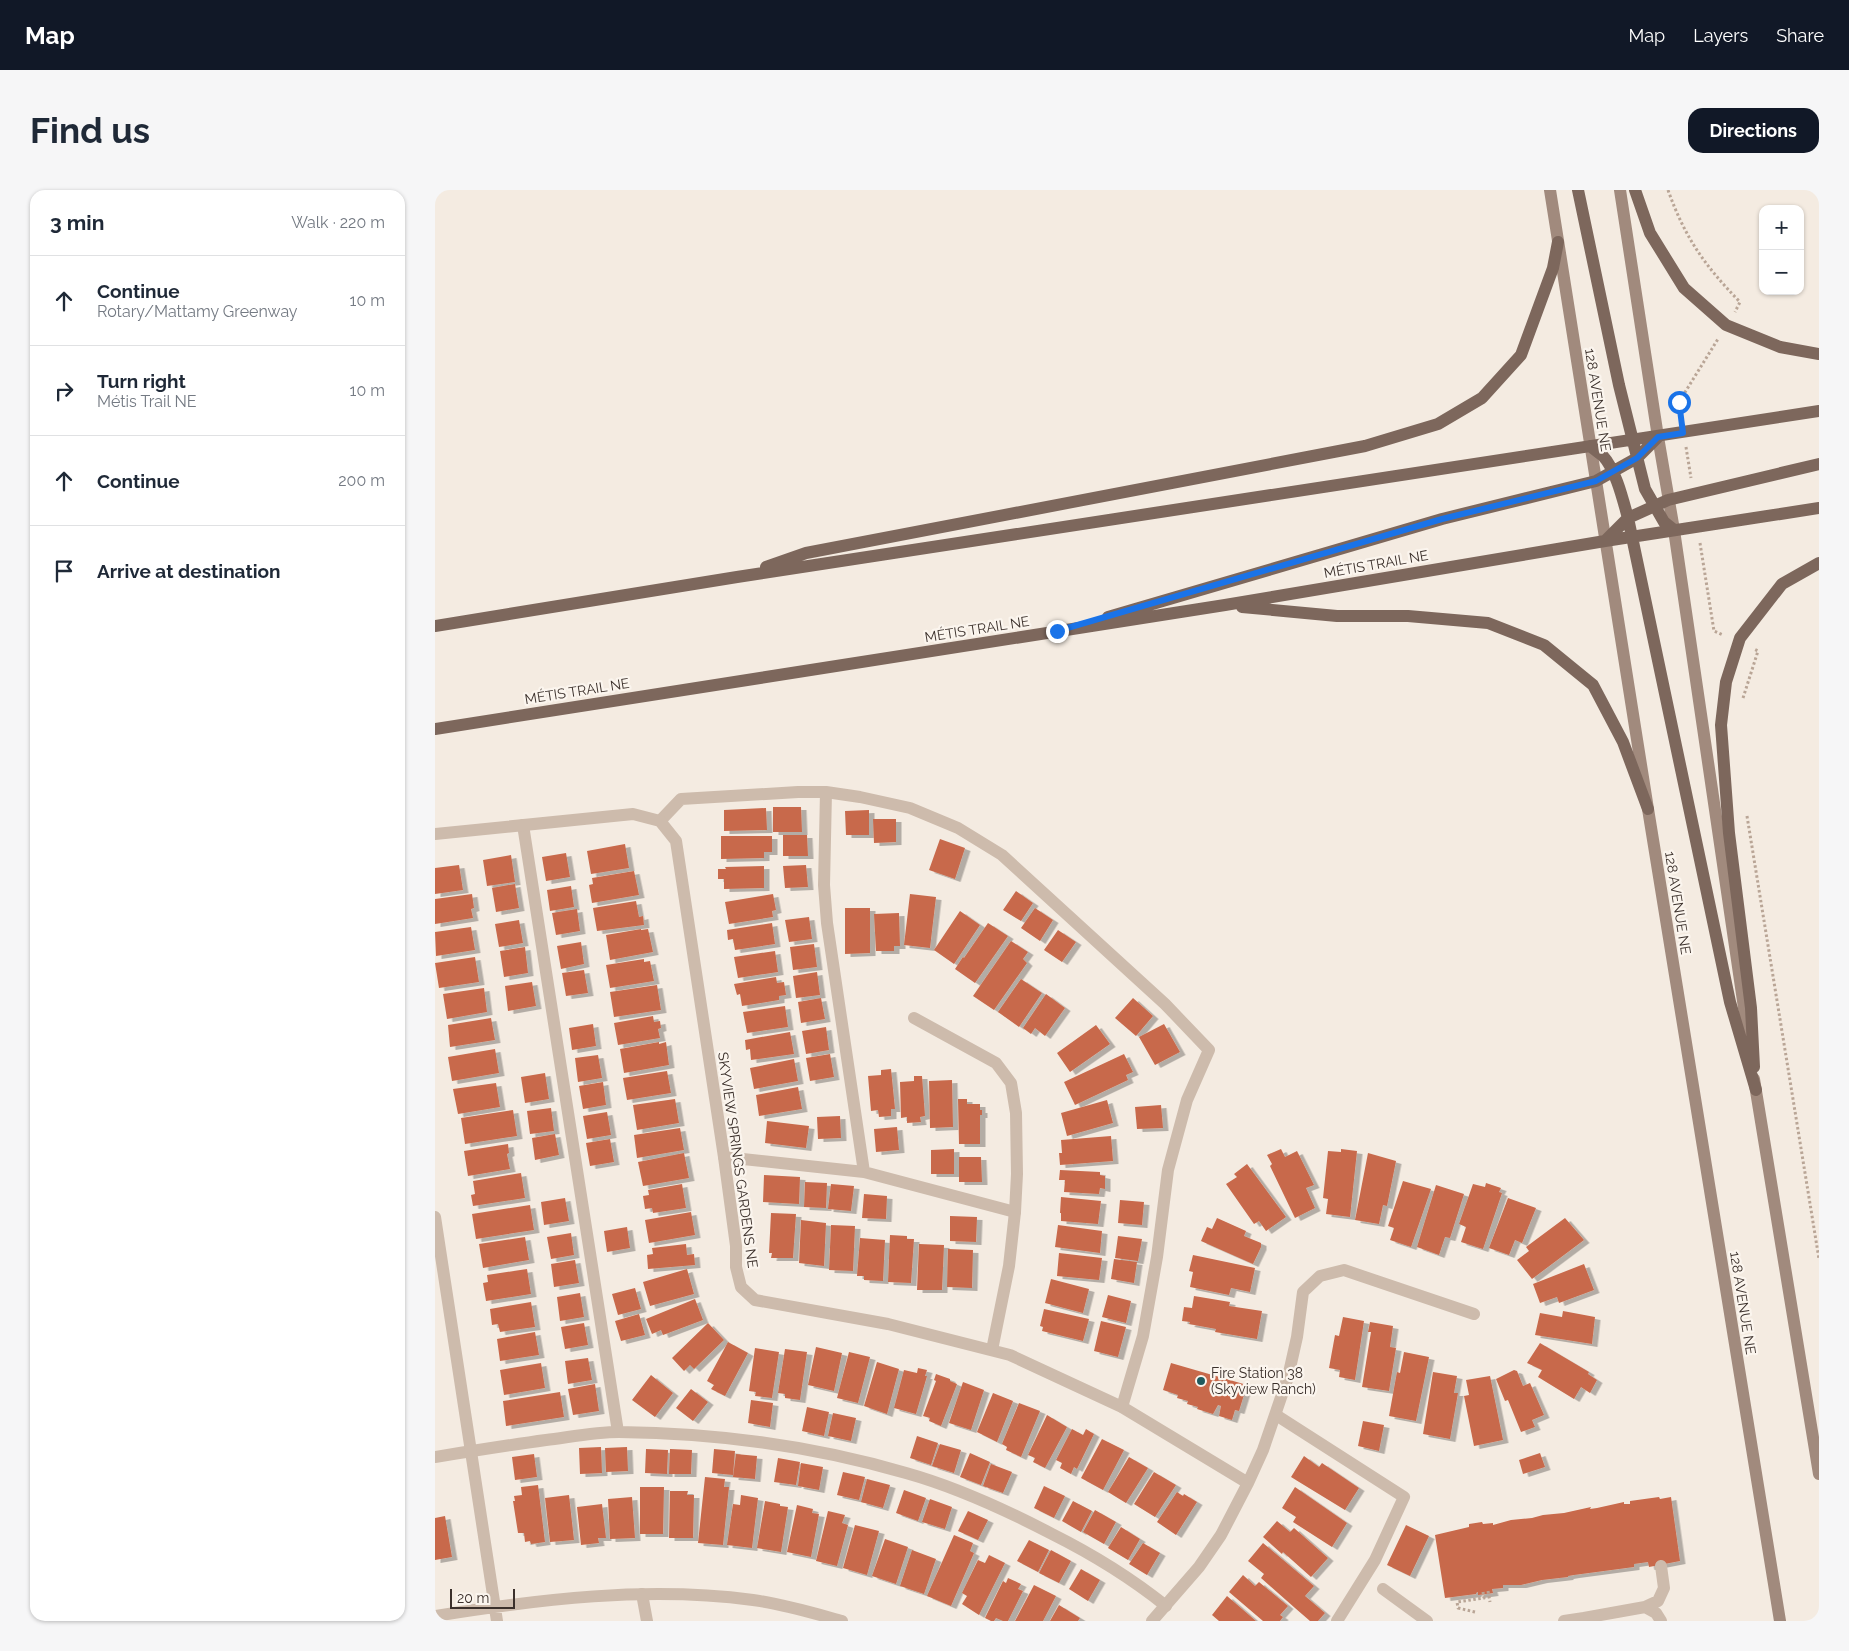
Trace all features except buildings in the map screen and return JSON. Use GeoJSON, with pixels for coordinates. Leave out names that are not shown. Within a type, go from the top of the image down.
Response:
{"type":"FeatureCollection","features":[{"type":"Feature","properties":{"kind":"main road","name":"128 AVENUE NE"},"geometry":{"type":"LineString","coordinates":[[1550,190],[1780,1621]]}},
{"type":"Feature","properties":{"kind":"main road"},"geometry":{"type":"LineString","coordinates":[[1578,190],[1632,440],[1645,489],[1664,522],[1674,530]]}},
{"type":"Feature","properties":{"kind":"main road"},"geometry":{"type":"LineString","coordinates":[[1620,190],[1674,530],[1756,1090],[1819,1474]]}},
{"type":"Feature","properties":{"kind":"main road"},"geometry":{"type":"LineString","coordinates":[[1635,190],[1650,233],[1684,288],[1727,325],[1780,347],[1819,354]]}},
{"type":"Feature","properties":{"kind":"main road"},"geometry":{"type":"LineString","coordinates":[[737,577],[806,553],[1365,446],[1438,424],[1482,398],[1521,355],[1553,268],[1558,242]]}},
{"type":"Feature","properties":{"kind":"main road"},"geometry":{"type":"LineString","coordinates":[[435,626],[737,577],[1819,411]]}},
{"type":"Feature","properties":{"kind":"main road"},"geometry":{"type":"LineString","coordinates":[[1057,631],[1442,519],[1596,481],[1637,458],[1658,437]]}},
{"type":"Feature","properties":{"kind":"main road"},"geometry":{"type":"LineString","coordinates":[[1591,446],[1604,457],[1612,472],[1621,493],[1633,537],[1730,1002],[1756,1090]]}},
{"type":"Feature","properties":{"kind":"main road"},"geometry":{"type":"LineString","coordinates":[[1605,541],[1628,518],[1654,505],[1819,464]]}},
{"type":"Feature","properties":{"kind":"main road","name":"MÉTIS TRAIL NE"},"geometry":{"type":"LineString","coordinates":[[435,729],[1225,605],[1605,541],[1819,508]]}},
{"type":"Feature","properties":{"kind":"main road"},"geometry":{"type":"LineString","coordinates":[[1756,1090],[1751,1008],[1729,833],[1721,725],[1726,682],[1740,638],[1782,584],[1819,562]]}},
{"type":"Feature","properties":{"kind":"main road"},"geometry":{"type":"LineString","coordinates":[[1225,605],[1337,616],[1407,616],[1488,623],[1544,645],[1593,685],[1623,742],[1648,809]]}},
{"type":"Feature","properties":{"kind":"street"},"geometry":{"type":"LineString","coordinates":[[826,792],[824,885],[827,923],[864,1172]]}},
{"type":"Feature","properties":{"kind":"street"},"geometry":{"type":"LineString","coordinates":[[435,834],[633,814],[660,820],[681,799],[826,792],[910,808],[958,828],[1002,855],[1165,1004],[1209,1050],[1187,1100],[1168,1170],[1157,1257],[1143,1336],[1122,1407]]}},
{"type":"Feature","properties":{"kind":"street","name":"SKYVIEW SPRINGS GARDENS NE"},"geometry":{"type":"LineString","coordinates":[[660,820],[676,841],[724,1157],[736,1246],[736,1267],[741,1287],[755,1300],[888,1324],[992,1350],[1030,1364],[1122,1407],[1248,1483]]}},
{"type":"Feature","properties":{"kind":"street"},"geometry":{"type":"LineString","coordinates":[[523,825],[618,1432]]}},
{"type":"Feature","properties":{"kind":"street"},"geometry":{"type":"LineString","coordinates":[[914,1018],[996,1064],[1011,1083],[1015,1113],[1017,1174],[1015,1212],[1009,1266],[992,1350]]}},
{"type":"Feature","properties":{"kind":"street"},"geometry":{"type":"LineString","coordinates":[[724,1157],[864,1172],[1015,1212]]}},
{"type":"Feature","properties":{"kind":"street"},"geometry":{"type":"LineString","coordinates":[[435,1217],[497,1621]]}},
{"type":"Feature","properties":{"kind":"street"},"geometry":{"type":"LineString","coordinates":[[1152,1621],[1199,1567],[1221,1535],[1248,1483],[1276,1415],[1292,1361],[1303,1292],[1320,1276],[1344,1270],[1474,1314]]}},
{"type":"Feature","properties":{"kind":"street"},"geometry":{"type":"LineString","coordinates":[[1276,1415],[1404,1497],[1375,1560],[1337,1621]]}},
{"type":"Feature","properties":{"kind":"street"},"geometry":{"type":"LineString","coordinates":[[435,1456],[590,1434],[618,1432],[718,1438],[783,1445],[843,1457],[907,1473],[1018,1517],[1045,1530],[1117,1571],[1166,1606]]}},
{"type":"Feature","properties":{"kind":"street"},"geometry":{"type":"LineString","coordinates":[[1564,1621],[1645,1607],[1658,1601],[1664,1588],[1661,1566]]}},
{"type":"Feature","properties":{"kind":"street"},"geometry":{"type":"LineString","coordinates":[[1383,1589],[1427,1621]]}},
{"type":"Feature","properties":{"kind":"street"},"geometry":{"type":"LineString","coordinates":[[642,1594],[647,1621]]}},
{"type":"Feature","properties":{"kind":"street"},"geometry":{"type":"LineString","coordinates":[[435,1616],[495,1606],[591,1595],[642,1594],[694,1595],[754,1600],[842,1621]]}},
{"type":"Feature","properties":{"kind":"street"},"geometry":{"type":"LineString","coordinates":[[1645,1607],[1656,1613],[1661,1621]]}},
{"type":"Feature","properties":{"kind":"path"},"geometry":{"type":"LineString","coordinates":[[1668,190],[1679,220],[1698,254],[1721,283],[1740,302],[1679,402],[1693,494]]}},
{"type":"Feature","properties":{"kind":"path"},"geometry":{"type":"LineString","coordinates":[[1697,526],[1714,631],[1723,636]]}},
{"type":"Feature","properties":{"kind":"path"},"geometry":{"type":"LineString","coordinates":[[1742,702],[1749,673],[1758,650],[1748,646]]}},
{"type":"Feature","properties":{"kind":"path"},"geometry":{"type":"LineString","coordinates":[[1746,814],[1819,1259]]}},
{"type":"Feature","properties":{"kind":"path"},"geometry":{"type":"LineString","coordinates":[[1475,1612],[1458,1608],[1457,1602],[1484,1598],[1483,1592]]}},
{"type":"Feature","properties":{"kind":"path"},"geometry":{"type":"LineString","coordinates":[[1489,1592],[1490,1602]]}},
{"type":"Feature","properties":{"kind":"place","name":"Fire Station 38 (Skyview Ranch)"},"geometry":{"type":"Point","coordinates":[1201,1381]}},
{"type":"Feature","properties":{"kind":"route"},"geometry":{"type":"LineString","coordinates":[[1057,631],[1442,519],[1596,481],[1637,458],[1658,437],[1683,433],[1679,402]]}}]}
